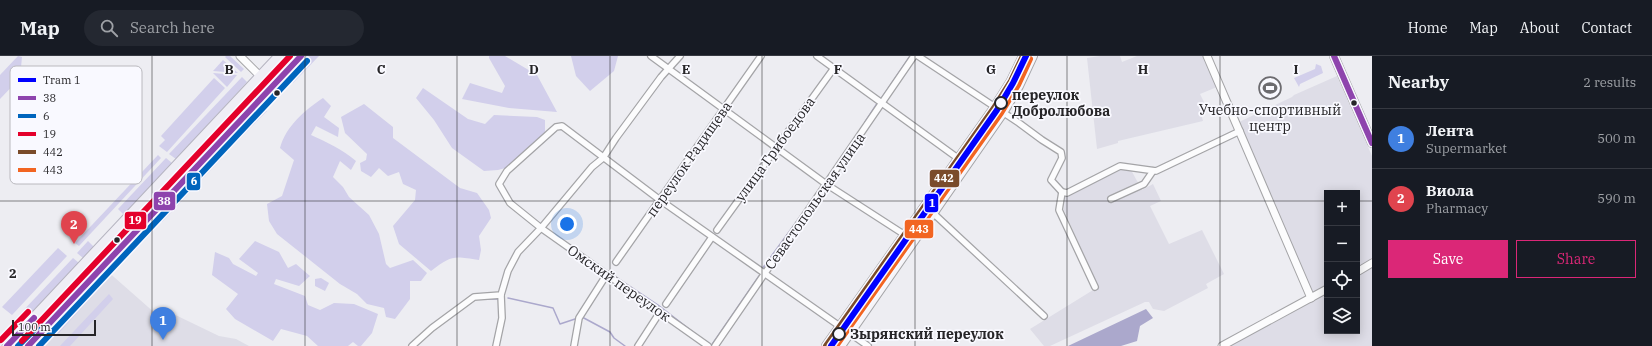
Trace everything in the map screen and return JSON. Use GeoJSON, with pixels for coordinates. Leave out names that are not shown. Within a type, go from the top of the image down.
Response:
{"type":"FeatureCollection","features":[{"type":"Feature","properties":{"kind":"main road"},"geometry":{"type":"LineString","coordinates":[[7,346],[176,164],[279,56]]}},
{"type":"Feature","properties":{"kind":"main road"},"geometry":{"type":"LineString","coordinates":[[28,346],[301,56]]}},
{"type":"Feature","properties":{"kind":"main road"},"geometry":{"type":"LineString","coordinates":[[826,346],[994,108],[1011,81],[1023,56]]}},
{"type":"Feature","properties":{"kind":"main road"},"geometry":{"type":"LineString","coordinates":[[841,346],[1003,114],[1019,86],[1033,56]]}},
{"type":"Feature","properties":{"kind":"main road"},"geometry":{"type":"LineString","coordinates":[[1334,56],[1372,143]]}},
{"type":"Feature","properties":{"kind":"main road"},"geometry":{"type":"LineString","coordinates":[[176,164],[189,175]]}},
{"type":"Feature","properties":{"kind":"main road"},"geometry":{"type":"LineString","coordinates":[[89,259],[100,269]]}},
{"type":"Feature","properties":{"kind":"street"},"geometry":{"type":"LineString","coordinates":[[240,56],[271,87]]}},
{"type":"Feature","properties":{"kind":"street"},"geometry":{"type":"LineString","coordinates":[[651,56],[826,184],[905,235]]}},
{"type":"Feature","properties":{"kind":"street"},"geometry":{"type":"LineString","coordinates":[[496,346],[502,318],[501,295],[508,271],[518,252],[541,228],[592,167],[603,158],[616,138],[668,69],[680,56]]}},
{"type":"Feature","properties":{"kind":"street","name":"переулок Радищева"},"geometry":{"type":"LineString","coordinates":[[616,262],[761,56]]}},
{"type":"Feature","properties":{"kind":"street"},"geometry":{"type":"LineString","coordinates":[[817,56],[959,159]]}},
{"type":"Feature","properties":{"kind":"street","name":"Севастопольская улица"},"geometry":{"type":"LineString","coordinates":[[714,346],[914,56]]}},
{"type":"Feature","properties":{"kind":"street"},"geometry":{"type":"LineString","coordinates":[[918,56],[1061,152],[1062,158],[1051,180],[1062,192],[1067,193],[1120,166],[1156,171],[1240,131]]}},
{"type":"Feature","properties":{"kind":"street"},"geometry":{"type":"LineString","coordinates":[[1207,56],[1311,298]]}},
{"type":"Feature","properties":{"kind":"street","name":"улица Грибоедова"},"geometry":{"type":"LineString","coordinates":[[717,230],[834,68]]}},
{"type":"Feature","properties":{"kind":"street","name":"Омский переулок"},"geometry":{"type":"LineString","coordinates":[[603,158],[562,126],[556,126],[507,171],[499,184],[510,203],[541,228],[708,346]]}},
{"type":"Feature","properties":{"kind":"street"},"geometry":{"type":"LineString","coordinates":[[603,158],[764,274],[868,346]]}},
{"type":"Feature","properties":{"kind":"street"},"geometry":{"type":"LineString","coordinates":[[1111,199],[1144,184],[1153,171]]}},
{"type":"Feature","properties":{"kind":"street"},"geometry":{"type":"LineString","coordinates":[[1062,192],[1059,210],[1095,287]]}},
{"type":"Feature","properties":{"kind":"street"},"geometry":{"type":"LineString","coordinates":[[933,213],[1044,316]]}},
{"type":"Feature","properties":{"kind":"street"},"geometry":{"type":"LineString","coordinates":[[666,304],[712,237]]}},
{"type":"Feature","properties":{"kind":"street"},"geometry":{"type":"LineString","coordinates":[[1360,270],[1372,263]]}},
{"type":"Feature","properties":{"kind":"street"},"geometry":{"type":"LineString","coordinates":[[574,346],[579,318],[607,274]]}},
{"type":"Feature","properties":{"kind":"street"},"geometry":{"type":"LineString","coordinates":[[1222,346],[1233,344],[1324,291]]}},
{"type":"Feature","properties":{"kind":"street"},"geometry":{"type":"LineString","coordinates":[[412,346],[432,328],[474,297],[501,295]]}},
{"type":"Feature","properties":{"kind":"street"},"geometry":{"type":"LineString","coordinates":[[638,346],[660,312]]}},
{"type":"Feature","properties":{"kind":"shaded area"},"geometry":{"type":"Polygon","coordinates":[[[18,56],[22,57],[21,66],[10,66],[10,88],[0,99],[0,75],[18,56]]]}},
{"type":"Feature","properties":{"kind":"shaded area"},"geometry":{"type":"Polygon","coordinates":[[[230,56],[244,69],[241,72],[225,57],[230,56]]]}},
{"type":"Feature","properties":{"kind":"shaded area"},"geometry":{"type":"Polygon","coordinates":[[[309,56],[319,56],[293,83],[287,78],[309,56]]]}},
{"type":"Feature","properties":{"kind":"shaded area"},"geometry":{"type":"Polygon","coordinates":[[[489,56],[505,56],[537,75],[557,112],[509,108],[462,99],[470,83],[502,93],[505,86],[489,56]]]}},
{"type":"Feature","properties":{"kind":"shaded area"},"geometry":{"type":"Polygon","coordinates":[[[571,56],[618,56],[614,71],[590,91],[576,76],[571,56]]]}},
{"type":"Feature","properties":{"kind":"shaded area"},"geometry":{"type":"Polygon","coordinates":[[[1100,56],[1120,56],[1122,62],[1137,56],[1203,56],[1217,87],[1200,94],[1205,104],[1199,107],[1203,121],[1118,141],[1118,143],[1097,149],[1087,58],[1100,56]]]}},
{"type":"Feature","properties":{"kind":"shaded area"},"geometry":{"type":"Polygon","coordinates":[[[223,60],[238,73],[213,71],[223,60]]]}},
{"type":"Feature","properties":{"kind":"shaded area"},"geometry":{"type":"Polygon","coordinates":[[[1316,64],[1321,66],[1323,73],[1300,84],[1299,87],[1294,78],[1315,69],[1316,64]]]}},
{"type":"Feature","properties":{"kind":"shaded area"},"geometry":{"type":"Polygon","coordinates":[[[213,73],[237,75],[227,87],[213,73]]]}},
{"type":"Feature","properties":{"kind":"shaded area"},"geometry":{"type":"Polygon","coordinates":[[[1337,76],[1372,156],[1372,260],[1360,267],[1360,190],[1324,190],[1324,288],[1313,294],[1239,122],[1337,76]]]}},
{"type":"Feature","properties":{"kind":"shaded area"},"geometry":{"type":"Polygon","coordinates":[[[242,77],[247,82],[176,159],[169,154],[242,77]]]}},
{"type":"Feature","properties":{"kind":"shaded area"},"geometry":{"type":"Polygon","coordinates":[[[214,78],[225,88],[167,152],[159,146],[165,140],[161,136],[214,78]]]}},
{"type":"Feature","properties":{"kind":"shaded area"},"geometry":{"type":"Polygon","coordinates":[[[423,88],[468,119],[485,124],[494,115],[537,117],[545,120],[545,133],[509,167],[498,170],[484,171],[452,148],[434,120],[416,98],[423,88]]]}},
{"type":"Feature","properties":{"kind":"shaded area"},"geometry":{"type":"Polygon","coordinates":[[[323,98],[331,106],[324,117],[339,128],[338,137],[316,126],[311,135],[335,146],[356,161],[351,170],[340,161],[333,177],[343,187],[349,197],[369,215],[379,234],[386,264],[390,268],[413,260],[427,273],[421,281],[410,281],[410,299],[395,319],[386,317],[384,308],[367,304],[357,294],[340,284],[277,234],[269,221],[267,204],[282,196],[294,160],[280,148],[283,140],[297,119],[323,98]]]}},
{"type":"Feature","properties":{"kind":"shaded area"},"geometry":{"type":"Polygon","coordinates":[[[364,104],[393,127],[393,138],[460,188],[477,193],[489,210],[491,218],[479,236],[481,250],[479,260],[453,258],[431,271],[399,244],[393,226],[415,200],[416,190],[403,184],[399,172],[388,176],[379,168],[371,177],[361,171],[360,163],[366,160],[367,154],[345,133],[341,117],[364,104]]]}},
{"type":"Feature","properties":{"kind":"shaded area"},"geometry":{"type":"Polygon","coordinates":[[[262,107],[267,111],[227,152],[223,148],[262,107]]]}},
{"type":"Feature","properties":{"kind":"shaded area"},"geometry":{"type":"Polygon","coordinates":[[[218,153],[222,158],[162,222],[157,217],[218,153]]]}},
{"type":"Feature","properties":{"kind":"shaded area"},"geometry":{"type":"Polygon","coordinates":[[[158,155],[161,158],[142,178],[142,172],[158,155]]]}},
{"type":"Feature","properties":{"kind":"shaded area"},"geometry":{"type":"Polygon","coordinates":[[[166,158],[172,163],[124,215],[118,209],[166,158]]]}},
{"type":"Feature","properties":{"kind":"shaded area"},"geometry":{"type":"Polygon","coordinates":[[[1121,169],[1131,170],[1142,190],[1153,184],[1161,201],[1150,206],[1169,244],[1202,230],[1224,274],[1206,284],[1208,288],[1164,311],[1153,309],[1149,302],[1145,302],[1050,346],[1044,346],[1030,329],[1098,287],[1064,210],[1065,196],[1121,169]]]}},
{"type":"Feature","properties":{"kind":"shaded area"},"geometry":{"type":"Polygon","coordinates":[[[131,184],[137,184],[79,246],[75,243],[131,184]]]}},
{"type":"Feature","properties":{"kind":"shaded area"},"geometry":{"type":"Polygon","coordinates":[[[150,224],[155,229],[113,273],[109,268],[150,224]]]}},
{"type":"Feature","properties":{"kind":"shaded area"},"geometry":{"type":"Polygon","coordinates":[[[88,241],[94,247],[83,258],[77,253],[88,241]]]}},
{"type":"Feature","properties":{"kind":"shaded area"},"geometry":{"type":"Polygon","coordinates":[[[255,241],[279,252],[288,268],[296,264],[310,276],[299,286],[276,279],[274,284],[305,296],[308,305],[320,310],[334,303],[354,304],[378,314],[372,333],[361,346],[358,346],[353,342],[348,346],[318,346],[307,336],[281,329],[273,341],[235,319],[226,309],[238,294],[212,275],[215,252],[229,258],[233,264],[256,276],[258,273],[239,259],[255,241]]]}},
{"type":"Feature","properties":{"kind":"shaded area"},"geometry":{"type":"Polygon","coordinates":[[[58,248],[67,256],[12,315],[2,307],[58,248]]]}},
{"type":"Feature","properties":{"kind":"shaded area"},"geometry":{"type":"Polygon","coordinates":[[[73,258],[79,263],[0,345],[0,335],[73,258]]]}},
{"type":"Feature","properties":{"kind":"shaded area"},"geometry":{"type":"Polygon","coordinates":[[[1372,266],[1372,346],[1231,346],[1230,344],[1324,293],[1324,334],[1360,334],[1360,272],[1372,266]]]}},
{"type":"Feature","properties":{"kind":"shaded area"},"geometry":{"type":"Polygon","coordinates":[[[106,270],[156,314],[163,309],[219,336],[236,339],[249,346],[35,346],[106,270]]]}},
{"type":"Feature","properties":{"kind":"shaded area"},"geometry":{"type":"Polygon","coordinates":[[[99,278],[104,283],[58,334],[55,330],[61,319],[99,278]]]}},
{"type":"Feature","properties":{"kind":"shaded area"},"geometry":{"type":"Polygon","coordinates":[[[321,278],[329,283],[325,291],[315,286],[315,279],[321,278]]]}},
{"type":"Feature","properties":{"kind":"shaded area"},"geometry":{"type":"Polygon","coordinates":[[[109,294],[113,299],[70,346],[60,346],[109,294]]]}},
{"type":"Feature","properties":{"kind":"shaded area"},"geometry":{"type":"Polygon","coordinates":[[[1146,309],[1153,318],[1140,326],[1137,341],[1121,346],[1068,346],[1146,309]]]}},
{"type":"Feature","properties":{"kind":"waterway"},"geometry":{"type":"LineString","coordinates":[[881,99],[910,56]]}},
{"type":"Feature","properties":{"kind":"waterway"},"geometry":{"type":"LineString","coordinates":[[865,122],[878,102]]}},
{"type":"Feature","properties":{"kind":"waterway"},"geometry":{"type":"LineString","coordinates":[[762,269],[805,210]]}},
{"type":"Feature","properties":{"kind":"waterway"},"geometry":{"type":"LineString","coordinates":[[601,267],[658,305],[697,335]]}},
{"type":"Feature","properties":{"kind":"waterway"},"geometry":{"type":"LineString","coordinates":[[711,346],[759,276]]}},
{"type":"Feature","properties":{"kind":"waterway"},"geometry":{"type":"LineString","coordinates":[[508,298],[553,308],[560,324],[575,319]]}},
{"type":"Feature","properties":{"kind":"waterway"},"geometry":{"type":"LineString","coordinates":[[487,299],[499,299]]}},
{"type":"Feature","properties":{"kind":"waterway"},"geometry":{"type":"LineString","coordinates":[[582,317],[610,332],[614,338],[625,346]]}},
{"type":"Feature","properties":{"kind":"tram line","name":"1"},"geometry":{"type":"LineString","coordinates":[[831,346],[997,110],[1013,83],[1026,56]]}},
{"type":"Feature","properties":{"kind":"transit line","name":"19"},"geometry":{"type":"LineString","coordinates":[[22,341],[290,56]]}},
{"type":"Feature","properties":{"kind":"transit line","name":"38"},"geometry":{"type":"LineString","coordinates":[[28,346],[301,56]]}},
{"type":"Feature","properties":{"kind":"transit line","name":"442"},"geometry":{"type":"LineString","coordinates":[[826,346],[994,108],[1011,81],[1023,56]]}},
{"type":"Feature","properties":{"kind":"transit line","name":"38"},"geometry":{"type":"LineString","coordinates":[[1334,56],[1372,143]]}},
{"type":"Feature","properties":{"kind":"transit line","name":"443"},"geometry":{"type":"LineString","coordinates":[[836,346],[1001,113],[1018,85],[1030,59]]}},
{"type":"Feature","properties":{"kind":"transit line","name":"6"},"geometry":{"type":"LineString","coordinates":[[39,346],[307,61]]}},
{"type":"Feature","properties":{"kind":"transit line","name":"19"},"geometry":{"type":"LineString","coordinates":[[1,340],[28,312]]}},
{"type":"Feature","properties":{"kind":"transit line","name":"38"},"geometry":{"type":"LineString","coordinates":[[7,346],[34,318]]}},
{"type":"Feature","properties":{"kind":"transit line","name":"6"},"geometry":{"type":"LineString","coordinates":[[18,346],[40,324]]}},
{"type":"Feature","properties":{"kind":"place","name":"Учебно-спортивный центр"},"geometry":{"type":"Point","coordinates":[1270,88]}},
{"type":"Feature","properties":{"kind":"place","name":"переулок Добролюбова"},"geometry":{"type":"Point","coordinates":[1001,103]}},
{"type":"Feature","properties":{"kind":"place","name":"Виола"},"geometry":{"type":"Point","coordinates":[74,244]}},
{"type":"Feature","properties":{"kind":"place","name":"Зырянский переулок"},"geometry":{"type":"Point","coordinates":[839,334]}},
{"type":"Feature","properties":{"kind":"place","name":"Лента"},"geometry":{"type":"Point","coordinates":[163,340]}}]}
